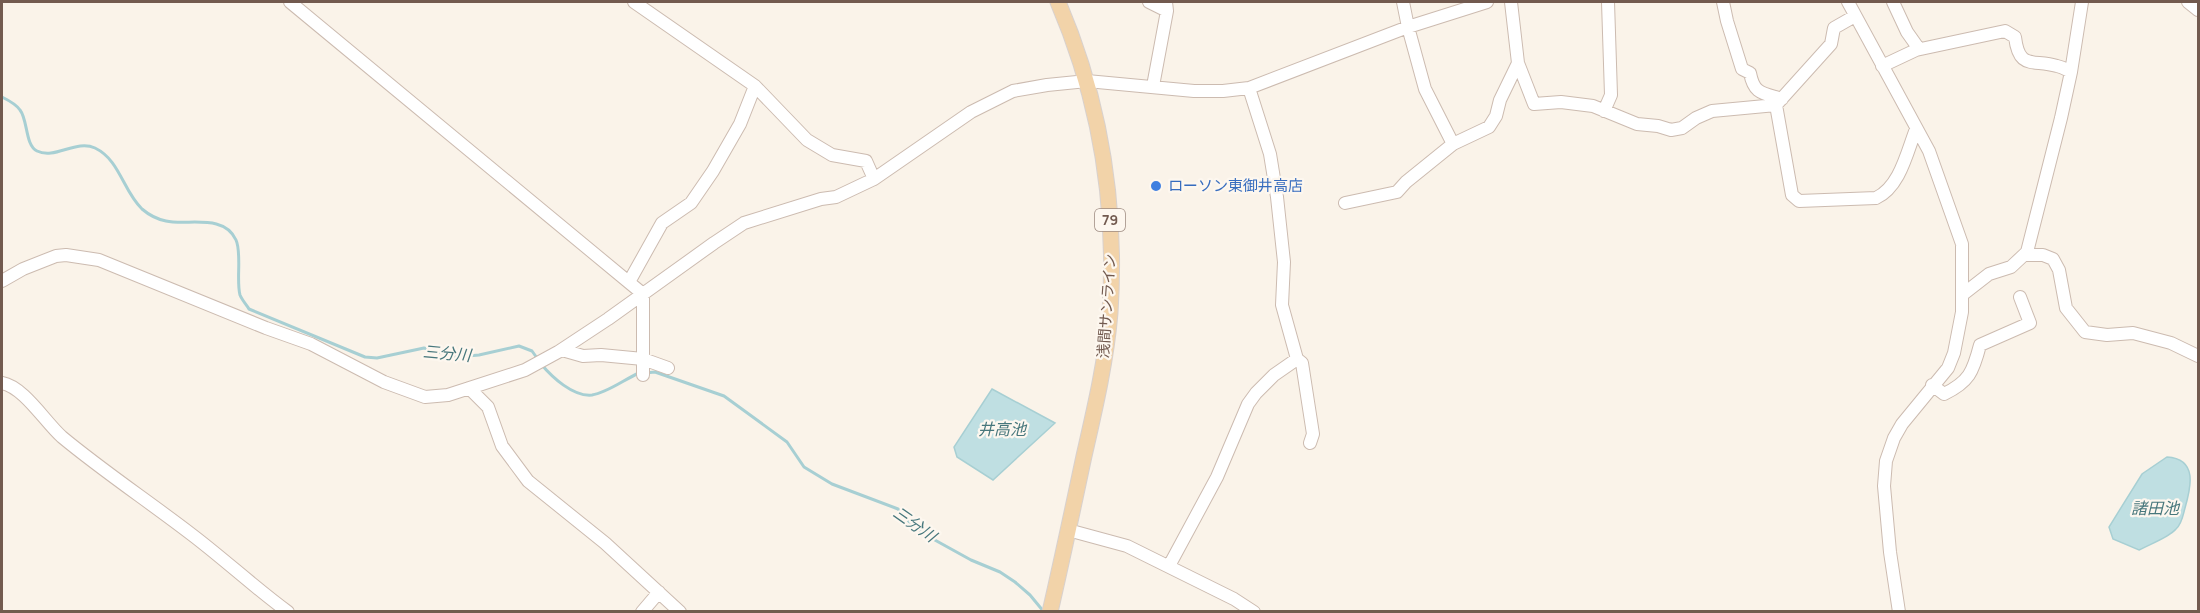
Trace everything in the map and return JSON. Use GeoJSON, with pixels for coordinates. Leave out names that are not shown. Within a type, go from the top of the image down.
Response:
{"type":"FeatureCollection","features":[{"type":"Feature","properties":{"kind":"main road","name":"浅間サンライン"},"geometry":{"type":"LineString","coordinates":[[1050,612],[1102,376],[1111,290],[1109,202],[1103,154],[1088,81],[1078,49],[1058,2]]}},
{"type":"Feature","properties":{"kind":"street"},"geometry":{"type":"LineString","coordinates":[[290,2],[643,294],[643,375]]}},
{"type":"Feature","properties":{"kind":"street"},"geometry":{"type":"LineString","coordinates":[[634,2],[754,86],[807,140],[832,155],[866,161],[874,179]]}},
{"type":"Feature","properties":{"kind":"street"},"geometry":{"type":"LineString","coordinates":[[1149,2],[1166,6],[1153,86]]}},
{"type":"Feature","properties":{"kind":"street"},"geometry":{"type":"LineString","coordinates":[[1403,2],[1425,89],[1453,144]]}},
{"type":"Feature","properties":{"kind":"street"},"geometry":{"type":"LineString","coordinates":[[2,281],[23,269],[56,256],[66,255],[99,260],[311,344],[384,382],[425,397],[448,395],[525,370],[562,350],[744,223],[820,199],[836,197],[874,179],[971,112],[998,97],[1023,88],[1088,81],[1194,91],[1249,88],[1408,27],[1455,6],[1486,2]]}},
{"type":"Feature","properties":{"kind":"street"},"geometry":{"type":"LineString","coordinates":[[1511,2],[1518,63],[1534,104],[1561,102],[1593,106],[1637,124],[1671,130],[1682,128],[1712,111],[1779,102],[1831,44],[1834,28],[1855,16]]}},
{"type":"Feature","properties":{"kind":"street"},"geometry":{"type":"LineString","coordinates":[[1604,111],[1611,95],[1608,2]]}},
{"type":"Feature","properties":{"kind":"street"},"geometry":{"type":"LineString","coordinates":[[1723,2],[1742,69],[1750,73],[1753,86],[1759,92],[1779,102]]}},
{"type":"Feature","properties":{"kind":"street"},"geometry":{"type":"LineString","coordinates":[[1848,2],[1929,151],[1962,244],[1960,332],[1954,353],[1948,368],[1932,385],[1898,431],[1886,461],[1885,497],[1899,612]]}},
{"type":"Feature","properties":{"kind":"street"},"geometry":{"type":"LineString","coordinates":[[1893,2],[1906,32],[1919,49]]}},
{"type":"Feature","properties":{"kind":"street"},"geometry":{"type":"LineString","coordinates":[[1962,295],[1989,274],[2011,267],[2028,252],[2071,72],[2082,2]]}},
{"type":"Feature","properties":{"kind":"street"},"geometry":{"type":"LineString","coordinates":[[2188,2],[2199,10]]}},
{"type":"Feature","properties":{"kind":"street"},"geometry":{"type":"LineString","coordinates":[[1882,66],[1919,49],[2006,31],[2015,37],[2021,58],[2032,63],[2057,65],[2071,72]]}},
{"type":"Feature","properties":{"kind":"street"},"geometry":{"type":"LineString","coordinates":[[1345,203],[1397,192],[1453,144],[1489,126],[1496,116],[1500,100],[1518,63]]}},
{"type":"Feature","properties":{"kind":"street"},"geometry":{"type":"LineString","coordinates":[[629,282],[662,223],[691,203],[713,171],[740,124],[754,86]]}},
{"type":"Feature","properties":{"kind":"street"},"geometry":{"type":"LineString","coordinates":[[1249,88],[1270,154],[1284,262],[1282,304],[1297,359],[1302,363],[1313,434],[1310,443]]}},
{"type":"Feature","properties":{"kind":"street"},"geometry":{"type":"LineString","coordinates":[[1779,102],[1792,195],[1798,201],[1876,198],[1883,195],[1895,183],[1916,129]]}},
{"type":"Feature","properties":{"kind":"street"},"geometry":{"type":"LineString","coordinates":[[2025,255],[2043,255],[2052,259],[2059,270],[2066,308],[2085,332],[2107,335],[2133,333],[2171,343],[2199,356]]}},
{"type":"Feature","properties":{"kind":"street"},"geometry":{"type":"LineString","coordinates":[[1932,385],[1944,394],[1959,386],[1972,371],[1980,345],[2030,323],[2020,297]]}},
{"type":"Feature","properties":{"kind":"street"},"geometry":{"type":"LineString","coordinates":[[562,350],[583,356],[602,355],[643,359],[668,368]]}},
{"type":"Feature","properties":{"kind":"street"},"geometry":{"type":"LineString","coordinates":[[1169,566],[1217,477],[1248,404],[1274,375],[1297,359]]}},
{"type":"Feature","properties":{"kind":"street"},"geometry":{"type":"LineString","coordinates":[[2,382],[9,384],[24,396],[61,436],[194,536],[288,612]]}},
{"type":"Feature","properties":{"kind":"street"},"geometry":{"type":"LineString","coordinates":[[469,388],[488,407],[502,446],[528,481],[605,543],[680,612]]}},
{"type":"Feature","properties":{"kind":"street"},"geometry":{"type":"LineString","coordinates":[[1068,530],[1127,546],[1234,599],[1254,612]]}},
{"type":"Feature","properties":{"kind":"street"},"geometry":{"type":"LineString","coordinates":[[642,612],[659,592]]}},
{"type":"Feature","properties":{"kind":"water","name":"井高池"},"geometry":{"type":"Polygon","coordinates":[[[992,389],[1055,423],[993,480],[957,457],[954,447],[992,389]]]}},
{"type":"Feature","properties":{"kind":"water","name":"諸田池"},"geometry":{"type":"Polygon","coordinates":[[[2167,457],[2184,463],[2190,475],[2189,491],[2180,525],[2168,535],[2139,550],[2113,539],[2109,527],[2142,474],[2167,457]]]}},
{"type":"Feature","properties":{"kind":"waterway","name":"三分川"},"geometry":{"type":"LineString","coordinates":[[2,97],[14,104],[23,114],[28,138],[37,151],[51,153],[80,146],[95,148],[110,160],[130,194],[150,215],[175,222],[214,223],[230,232],[238,246],[240,295],[249,309],[365,357],[377,358],[424,348],[457,357],[479,355],[519,346],[532,351],[537,358]]}},
{"type":"Feature","properties":{"kind":"waterway","name":"三分川"},"geometry":{"type":"LineString","coordinates":[[541,364],[564,385],[585,395],[604,392],[639,373]]}},
{"type":"Feature","properties":{"kind":"waterway","name":"三分川"},"geometry":{"type":"LineString","coordinates":[[645,373],[655,372],[724,396],[787,442],[804,467],[832,484],[898,509],[913,526],[933,539],[971,560],[1000,572],[1015,582],[1044,612]]}},
{"type":"Feature","properties":{"kind":"place","name":"ローソン東御井高店"},"geometry":{"type":"Point","coordinates":[1156,186]}}]}
